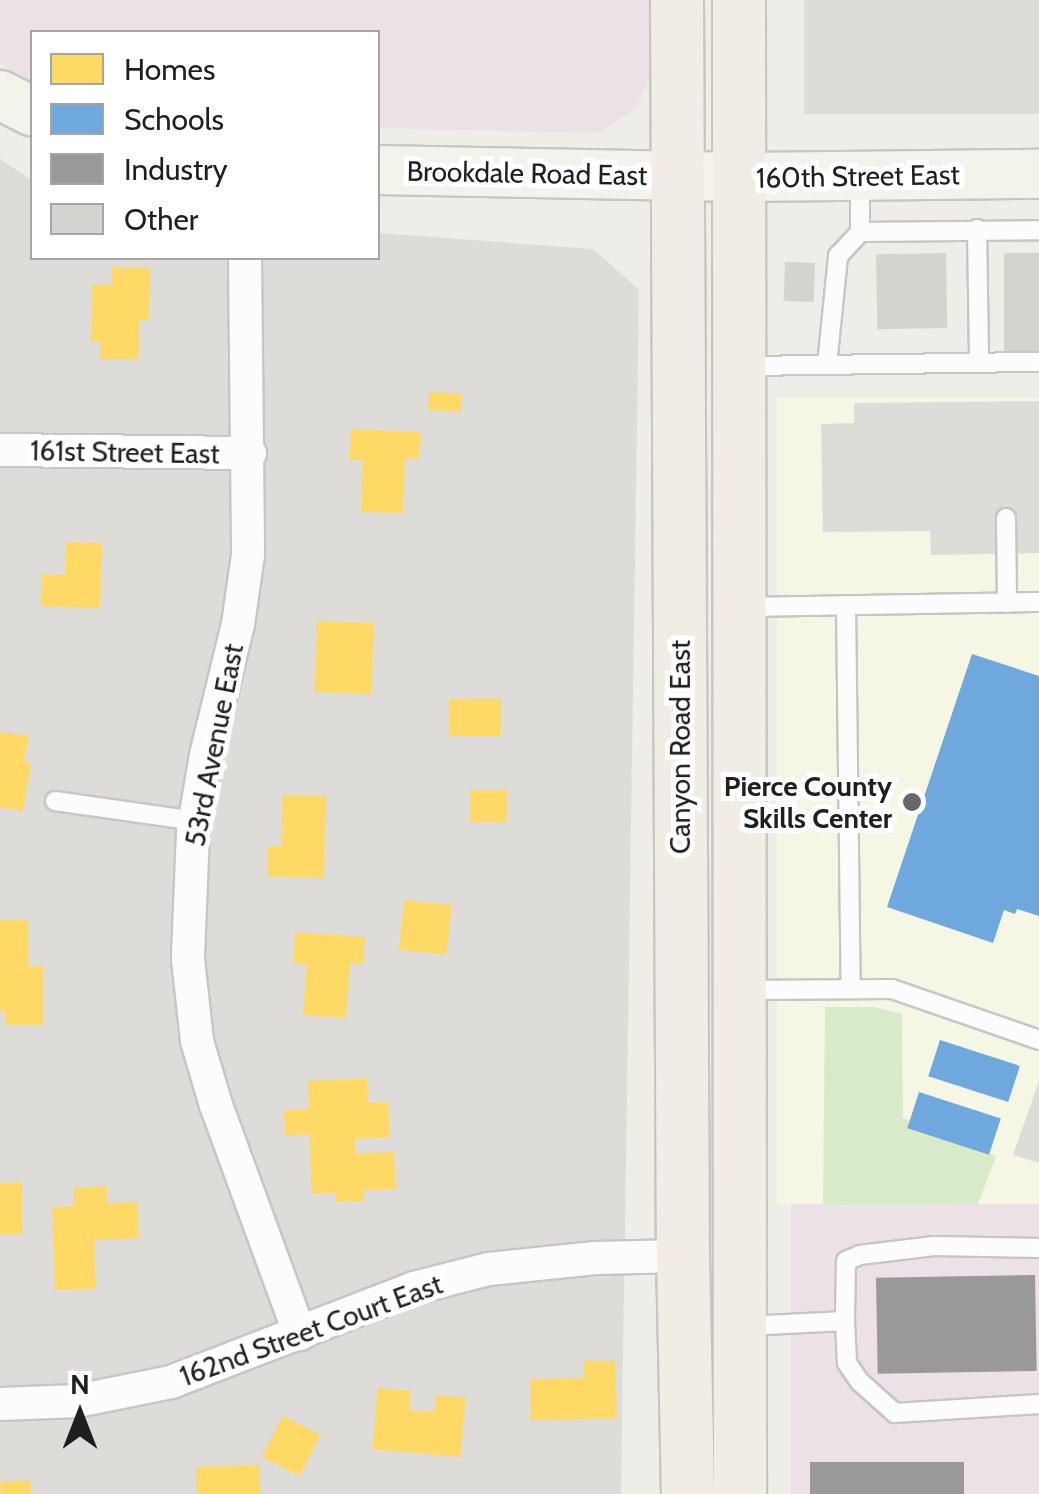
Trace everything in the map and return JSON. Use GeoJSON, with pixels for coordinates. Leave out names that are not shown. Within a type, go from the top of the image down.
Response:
{"type":"FeatureCollection","features":[{"type":"Feature","properties":{"kind":"main road","name":"Canyon Road East"},"geometry":{"type":"LineString","coordinates":[[677,0],[683,1256],[688,1494]]}},
{"type":"Feature","properties":{"kind":"main road"},"geometry":{"type":"LineString","coordinates":[[739,0],[740,1494]]}},
{"type":"Feature","properties":{"kind":"main road"},"geometry":{"type":"LineString","coordinates":[[0,95],[30,110]]}},
{"type":"Feature","properties":{"kind":"main road","name":"Brookdale Road East"},"geometry":{"type":"LineString","coordinates":[[380,170],[677,176]]}},
{"type":"Feature","properties":{"kind":"main road","name":"160th Street East"},"geometry":{"type":"LineString","coordinates":[[677,176],[1039,174]]}},
{"type":"Feature","properties":{"kind":"street","name":"53rd Avenue East"},"geometry":{"type":"LineString","coordinates":[[245,260],[250,453],[243,590],[195,821],[188,959],[198,1041],[238,1174],[300,1334]]}},
{"type":"Feature","properties":{"kind":"street","name":"161st Street East"},"geometry":{"type":"LineString","coordinates":[[0,450],[250,453]]}},
{"type":"Feature","properties":{"kind":"street","name":"162nd Street Court East"},"geometry":{"type":"LineString","coordinates":[[0,1404],[77,1401],[154,1386],[414,1288],[490,1269],[683,1256]]}},
{"type":"Feature","properties":{"kind":"lane"},"geometry":{"type":"LineString","coordinates":[[828,365],[838,256],[860,232],[860,176]]}},
{"type":"Feature","properties":{"kind":"lane"},"geometry":{"type":"LineString","coordinates":[[977,229],[980,363]]}},
{"type":"Feature","properties":{"kind":"lane"},"geometry":{"type":"LineString","coordinates":[[860,232],[1039,230]]}},
{"type":"Feature","properties":{"kind":"lane"},"geometry":{"type":"LineString","coordinates":[[740,366],[1039,362]]}},
{"type":"Feature","properties":{"kind":"lane"},"geometry":{"type":"LineString","coordinates":[[1006,518],[1007,602]]}},
{"type":"Feature","properties":{"kind":"lane"},"geometry":{"type":"LineString","coordinates":[[742,607],[1039,602]]}},
{"type":"Feature","properties":{"kind":"lane"},"geometry":{"type":"LineString","coordinates":[[846,605],[851,987]]}},
{"type":"Feature","properties":{"kind":"lane"},"geometry":{"type":"LineString","coordinates":[[55,802],[195,821]]}},
{"type":"Feature","properties":{"kind":"lane"},"geometry":{"type":"LineString","coordinates":[[741,990],[892,989],[1039,1040]]}},
{"type":"Feature","properties":{"kind":"lane"},"geometry":{"type":"LineString","coordinates":[[1039,1248],[934,1246],[860,1255],[846,1261],[845,1321],[846,1363],[860,1382],[895,1412],[1039,1404]]}},
{"type":"Feature","properties":{"kind":"lane"},"geometry":{"type":"LineString","coordinates":[[740,1326],[845,1321]]}},
{"type":"Feature","properties":{"kind":"shaded area"},"geometry":{"type":"Polygon","coordinates":[[[0,0],[649,0],[650,77],[636,108],[598,133],[380,128],[380,30],[30,30],[30,80],[0,64],[0,0]]]}},
{"type":"Feature","properties":{"kind":"shaded area"},"geometry":{"type":"Polygon","coordinates":[[[804,0],[1039,0],[1039,114],[804,114],[804,0]]]}},
{"type":"Feature","properties":{"kind":"shaded area"},"geometry":{"type":"Polygon","coordinates":[[[0,159],[30,179],[30,260],[380,260],[380,233],[593,249],[639,290],[621,1494],[0,1494],[0,159]]]}},
{"type":"Feature","properties":{"kind":"shaded area","name":"Pierce County Skills Center"},"geometry":{"type":"Polygon","coordinates":[[[777,398],[1039,398],[1039,1204],[777,1204],[777,398]]]}},
{"type":"Feature","properties":{"kind":"shaded area"},"geometry":{"type":"Polygon","coordinates":[[[1039,401],[1039,553],[931,555],[930,531],[823,532],[821,424],[854,423],[854,403],[1039,401]]]}},
{"type":"Feature","properties":{"kind":"shaded area"},"geometry":{"type":"Polygon","coordinates":[[[1039,1081],[1039,1163],[1013,1155],[1039,1081]]]}},
{"type":"Feature","properties":{"kind":"shaded area"},"geometry":{"type":"Polygon","coordinates":[[[791,1204],[1039,1204],[1039,1494],[791,1494],[791,1204]]]}},
{"type":"Feature","properties":{"kind":"green space"},"geometry":{"type":"Polygon","coordinates":[[[825,1007],[874,1007],[902,1014],[903,1118],[910,1121],[908,1129],[996,1156],[978,1204],[823,1205],[825,1007]]]}},
{"type":"Feature","properties":{"kind":"building: Homes"},"geometry":{"type":"Polygon","coordinates":[[[112,267],[150,268],[149,320],[139,320],[139,359],[100,359],[101,342],[91,342],[92,285],[112,285],[112,267]]]}},
{"type":"Feature","properties":{"kind":"building: Homes"},"geometry":{"type":"Polygon","coordinates":[[[429,392],[462,394],[461,412],[428,410],[429,392]]]}},
{"type":"Feature","properties":{"kind":"building: Homes"},"geometry":{"type":"Polygon","coordinates":[[[351,429],[421,432],[419,459],[405,458],[403,513],[361,512],[363,460],[349,460],[351,429]]]}},
{"type":"Feature","properties":{"kind":"building: Homes"},"geometry":{"type":"Polygon","coordinates":[[[66,542],[102,543],[100,608],[41,606],[42,574],[65,575],[66,542]]]}},
{"type":"Feature","properties":{"kind":"building: Homes"},"geometry":{"type":"Polygon","coordinates":[[[317,621],[374,623],[371,694],[315,692],[317,621]]]}},
{"type":"Feature","properties":{"kind":"building: Homes"},"geometry":{"type":"Polygon","coordinates":[[[449,699],[501,699],[501,736],[449,736],[449,699]]]}},
{"type":"Feature","properties":{"kind":"building: Homes"},"geometry":{"type":"Polygon","coordinates":[[[0,732],[29,736],[24,762],[31,763],[23,811],[0,807],[0,732]]]}},
{"type":"Feature","properties":{"kind":"building: Homes"},"geometry":{"type":"Polygon","coordinates":[[[470,790],[507,790],[507,822],[470,822],[470,790]]]}},
{"type":"Feature","properties":{"kind":"building: Homes"},"geometry":{"type":"Polygon","coordinates":[[[283,795],[326,796],[324,878],[267,876],[268,846],[281,846],[283,795]]]}},
{"type":"Feature","properties":{"kind":"building: Homes"},"geometry":{"type":"Polygon","coordinates":[[[404,900],[452,905],[447,955],[399,950],[404,900]]]}},
{"type":"Feature","properties":{"kind":"building: Homes"},"geometry":{"type":"Polygon","coordinates":[[[0,920],[28,920],[28,966],[43,966],[43,1025],[5,1025],[5,1011],[0,1011],[0,920]]]}},
{"type":"Feature","properties":{"kind":"building: Homes"},"geometry":{"type":"Polygon","coordinates":[[[295,932],[365,937],[363,964],[350,963],[346,1018],[303,1015],[307,964],[293,963],[295,932]]]}},
{"type":"Feature","properties":{"kind":"building: Homes"},"geometry":{"type":"Polygon","coordinates":[[[367,1078],[368,1103],[388,1102],[390,1137],[355,1139],[355,1154],[394,1152],[396,1189],[363,1190],[364,1201],[336,1202],[336,1193],[312,1194],[309,1134],[285,1136],[284,1110],[309,1109],[308,1081],[367,1078]]]}},
{"type":"Feature","properties":{"kind":"building: Homes"},"geometry":{"type":"Polygon","coordinates":[[[0,1183],[22,1183],[22,1234],[0,1234],[0,1183]]]}},
{"type":"Feature","properties":{"kind":"building: Homes"},"geometry":{"type":"Polygon","coordinates":[[[107,1186],[107,1203],[137,1202],[139,1238],[94,1240],[96,1289],[55,1290],[52,1207],[74,1206],[74,1188],[107,1186]]]}},
{"type":"Feature","properties":{"kind":"building: Homes"},"geometry":{"type":"Polygon","coordinates":[[[584,1361],[615,1361],[617,1418],[531,1420],[530,1379],[584,1378],[584,1361]]]}},
{"type":"Feature","properties":{"kind":"building: Homes"},"geometry":{"type":"Polygon","coordinates":[[[378,1388],[411,1391],[409,1410],[434,1412],[436,1395],[466,1398],[460,1457],[372,1449],[378,1388]]]}},
{"type":"Feature","properties":{"kind":"building: Homes"},"geometry":{"type":"Polygon","coordinates":[[[283,1416],[320,1435],[300,1476],[262,1457],[283,1416]]]}},
{"type":"Feature","properties":{"kind":"building: Homes"},"geometry":{"type":"Polygon","coordinates":[[[259,1465],[260,1494],[197,1494],[196,1467],[259,1465]]]}},
{"type":"Feature","properties":{"kind":"building: Homes"},"geometry":{"type":"Polygon","coordinates":[[[30,1480],[31,1494],[1,1494],[0,1482],[30,1480]]]}},
{"type":"Feature","properties":{"kind":"building: Schools"},"geometry":{"type":"Polygon","coordinates":[[[972,654],[1039,676],[1039,916],[1017,909],[1015,914],[1004,910],[993,943],[887,907],[972,654]]]}},
{"type":"Feature","properties":{"kind":"building: Schools"},"geometry":{"type":"Polygon","coordinates":[[[940,1040],[1020,1066],[1008,1102],[928,1076],[940,1040]]]}},
{"type":"Feature","properties":{"kind":"building: Schools"},"geometry":{"type":"Polygon","coordinates":[[[919,1092],[1001,1119],[989,1155],[907,1128],[919,1092]]]}},
{"type":"Feature","properties":{"kind":"building: Industry"},"geometry":{"type":"Polygon","coordinates":[[[1035,1275],[1037,1371],[878,1374],[876,1278],[1035,1275]]]}},
{"type":"Feature","properties":{"kind":"building: Industry"},"geometry":{"type":"Polygon","coordinates":[[[810,1462],[964,1462],[964,1494],[810,1494],[810,1462]]]}},
{"type":"Feature","properties":{"kind":"building: Other"},"geometry":{"type":"Polygon","coordinates":[[[946,253],[947,328],[877,329],[876,254],[946,253]]]}},
{"type":"Feature","properties":{"kind":"building: Other"},"geometry":{"type":"Polygon","coordinates":[[[1004,253],[1039,253],[1039,352],[1004,352],[1004,253]]]}},
{"type":"Feature","properties":{"kind":"building: Other"},"geometry":{"type":"Polygon","coordinates":[[[785,262],[815,263],[814,302],[784,301],[785,262]]]}},
{"type":"Feature","properties":{"kind":"place","name":"Pierce County Skills Center"},"geometry":{"type":"Point","coordinates":[912,802]}}]}
